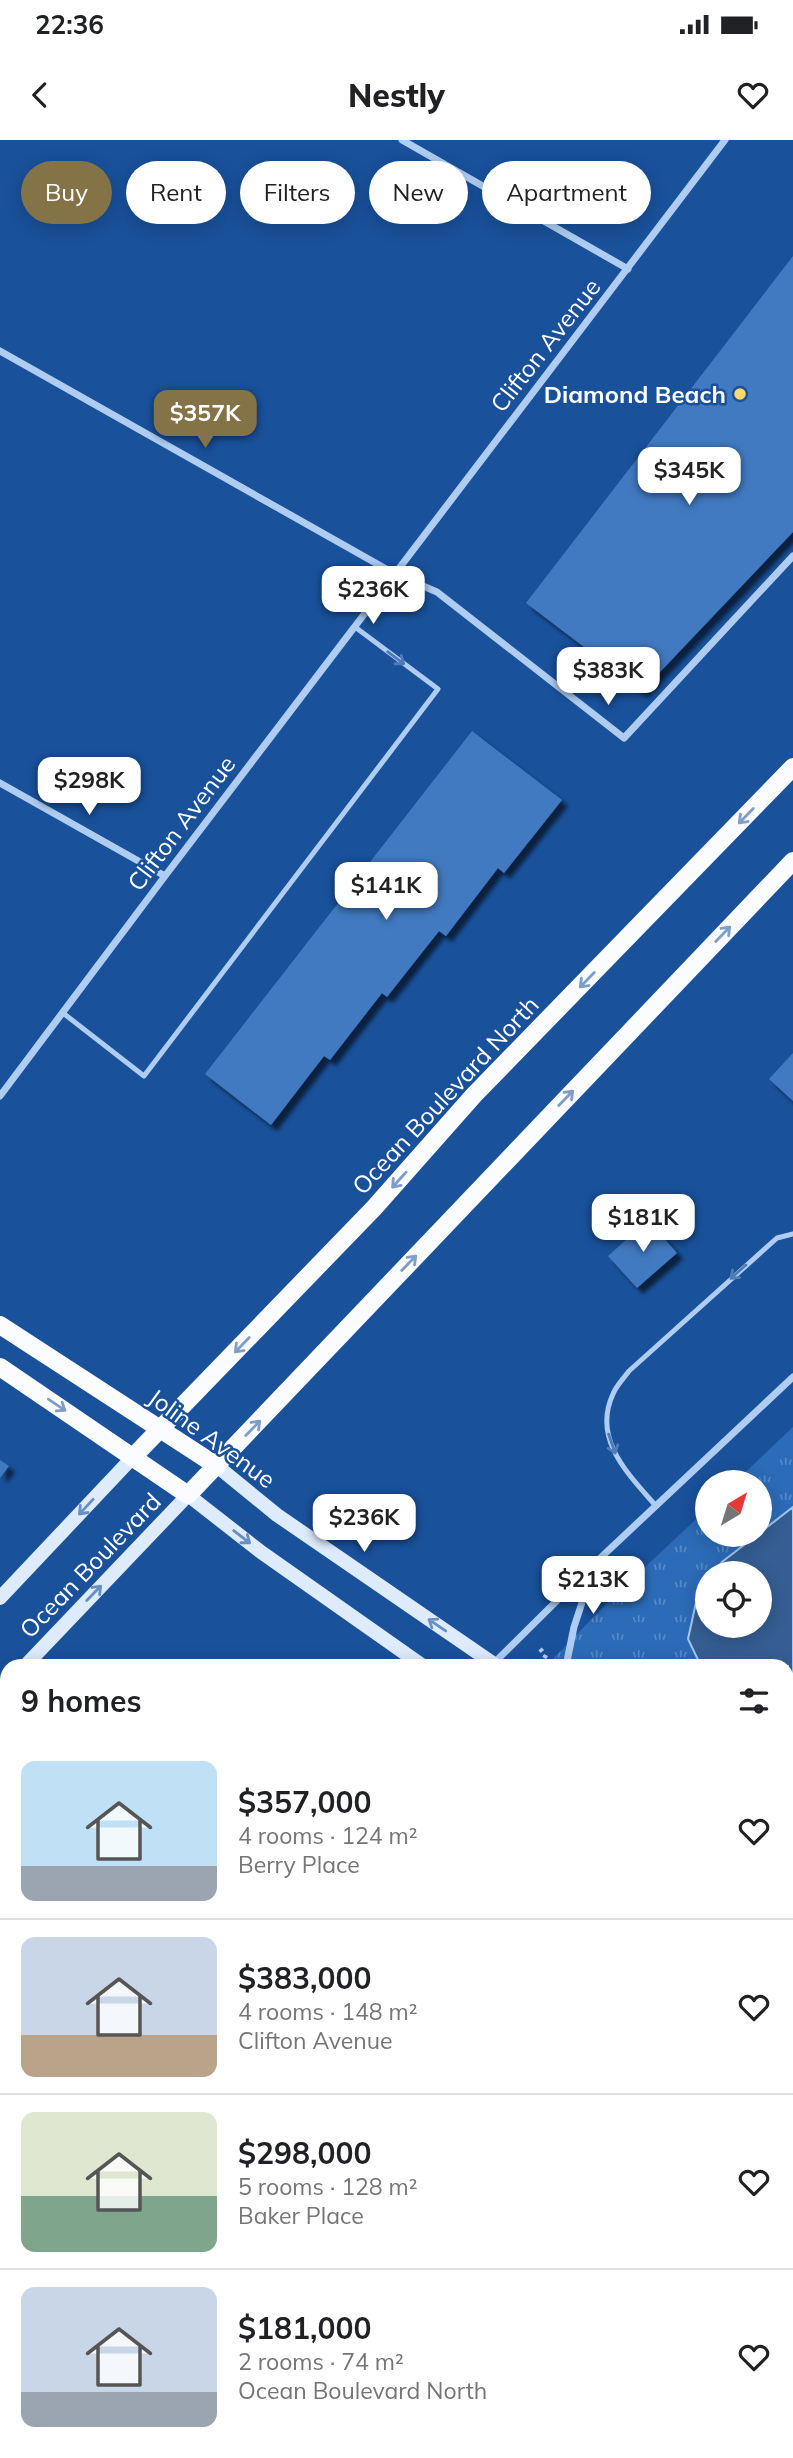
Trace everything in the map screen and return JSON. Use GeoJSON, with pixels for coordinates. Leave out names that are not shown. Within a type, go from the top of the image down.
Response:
{"type":"FeatureCollection","features":[{"type":"Feature","properties":{"kind":"main road","name":"Ocean Boulevard North"},"geometry":{"type":"LineString","coordinates":[[132,1457],[374,1208],[474,1095],[793,767]]}},
{"type":"Feature","properties":{"kind":"main road"},"geometry":{"type":"LineString","coordinates":[[0,1367],[188,1495],[793,861]]}},
{"type":"Feature","properties":{"kind":"main road","name":"Joline Avenue"},"geometry":{"type":"LineString","coordinates":[[0,1325],[217,1466]]}},
{"type":"Feature","properties":{"kind":"street"},"geometry":{"type":"LineString","coordinates":[[402,140],[628,270]]}},
{"type":"Feature","properties":{"kind":"street","name":"Clifton Avenue"},"geometry":{"type":"LineString","coordinates":[[0,1096],[164,876],[725,140]]}},
{"type":"Feature","properties":{"kind":"street"},"geometry":{"type":"LineString","coordinates":[[0,351],[395,574],[437,592],[624,738],[793,556]]}},
{"type":"Feature","properties":{"kind":"street"},"geometry":{"type":"LineString","coordinates":[[0,783],[164,876]]}},
{"type":"Feature","properties":{"kind":"street"},"geometry":{"type":"LineString","coordinates":[[500,1659],[595,1563],[793,1377]]}},
{"type":"Feature","properties":{"kind":"street","name":"Ocean Boulevard"},"geometry":{"type":"LineString","coordinates":[[0,1598],[132,1457]]}},
{"type":"Feature","properties":{"kind":"street","name":"Joline Avenue"},"geometry":{"type":"LineString","coordinates":[[217,1466],[277,1515],[485,1659]]}},
{"type":"Feature","properties":{"kind":"street"},"geometry":{"type":"LineString","coordinates":[[188,1495],[261,1552],[413,1659]]}},
{"type":"Feature","properties":{"kind":"street","name":"Ocean Boulevard"},"geometry":{"type":"LineString","coordinates":[[32,1659],[188,1495]]}},
{"type":"Feature","properties":{"kind":"street"},"geometry":{"type":"LineString","coordinates":[[567,1659],[574,1627],[595,1563]]}},
{"type":"Feature","properties":{"kind":"lane"},"geometry":{"type":"LineString","coordinates":[[63,1013],[144,1076],[438,689],[355,627]]}},
{"type":"Feature","properties":{"kind":"lane"},"geometry":{"type":"LineString","coordinates":[[656,1506],[611,1448],[605,1420],[613,1393],[629,1371],[776,1238],[793,1234]]}},
{"type":"Feature","properties":{"kind":"path"},"geometry":{"type":"LineString","coordinates":[[540,1650],[546,1655],[544,1659]]}},
{"type":"Feature","properties":{"kind":"green space"},"geometry":{"type":"Polygon","coordinates":[[[793,1427],[793,1659],[553,1659],[613,1597],[695,1520],[695,1547],[772,1547],[772,1470],[748,1470],[793,1427]]]}},
{"type":"Feature","properties":{"kind":"shaded area"},"geometry":{"type":"Polygon","coordinates":[[[793,1507],[793,1659],[698,1659],[688,1639],[695,1607],[695,1638],[772,1638],[772,1561],[723,1561],[741,1547],[772,1547],[772,1523],[793,1507]]]}},
{"type":"Feature","properties":{"kind":"building","name":"Diamond Beach"},"geometry":{"type":"Polygon","coordinates":[[[793,256],[793,532],[642,691],[526,603],[793,256]]]}},
{"type":"Feature","properties":{"kind":"building"},"geometry":{"type":"Polygon","coordinates":[[[472,731],[562,800],[504,873],[498,868],[446,936],[439,931],[387,997],[382,993],[330,1060],[324,1056],[271,1125],[205,1074],[472,731]]]}},
{"type":"Feature","properties":{"kind":"building"},"geometry":{"type":"Polygon","coordinates":[[[793,1053],[793,1101],[769,1079],[793,1053]]]}},
{"type":"Feature","properties":{"kind":"building"},"geometry":{"type":"Polygon","coordinates":[[[648,1220],[677,1253],[637,1288],[608,1256],[648,1220]]]}},
{"type":"Feature","properties":{"kind":"building"},"geometry":{"type":"Polygon","coordinates":[[[0,1460],[9,1466],[0,1478],[0,1460]]]}},
{"type":"Feature","properties":{"kind":"place","name":"Diamond Beach"},"geometry":{"type":"Point","coordinates":[740,394]}}]}
